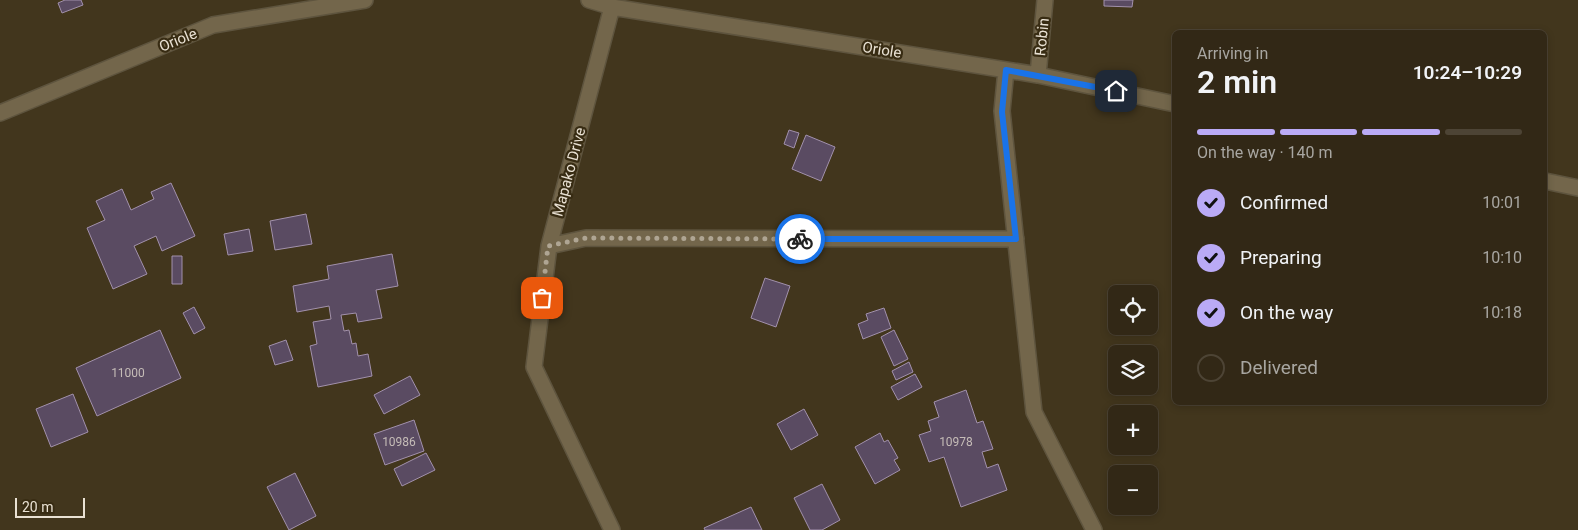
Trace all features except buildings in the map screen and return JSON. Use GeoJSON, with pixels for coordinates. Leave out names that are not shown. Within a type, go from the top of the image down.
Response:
{"type":"FeatureCollection","features":[{"type":"Feature","properties":{"kind":"street","name":"Oriole"},"geometry":{"type":"LineString","coordinates":[[0,113],[213,26],[365,0]]}},
{"type":"Feature","properties":{"kind":"street","name":"Oriole"},"geometry":{"type":"LineString","coordinates":[[589,0],[612,8],[1038,75],[1172,103]]}},
{"type":"Feature","properties":{"kind":"street","name":"Robin"},"geometry":{"type":"LineString","coordinates":[[1038,75],[1045,0]]}},
{"type":"Feature","properties":{"kind":"street","name":"Mapako Drive"},"geometry":{"type":"LineString","coordinates":[[612,8],[548,246],[534,367],[612,530]]}},
{"type":"Feature","properties":{"kind":"street"},"geometry":{"type":"LineString","coordinates":[[1006,70],[1002,112],[1034,412],[1094,530]]}},
{"type":"Feature","properties":{"kind":"street"},"geometry":{"type":"LineString","coordinates":[[1547,181],[1578,188]]}},
{"type":"Feature","properties":{"kind":"street"},"geometry":{"type":"LineString","coordinates":[[548,246],[586,238],[1016,239]]}},
{"type":"Feature","properties":{"kind":"way so far"},"geometry":{"type":"LineString","coordinates":[[542,298],[548,246],[586,238],[800,239]]}},
{"type":"Feature","properties":{"kind":"route"},"geometry":{"type":"LineString","coordinates":[[800,239],[1016,239],[1002,112],[1006,70],[1116,91]]}}]}
